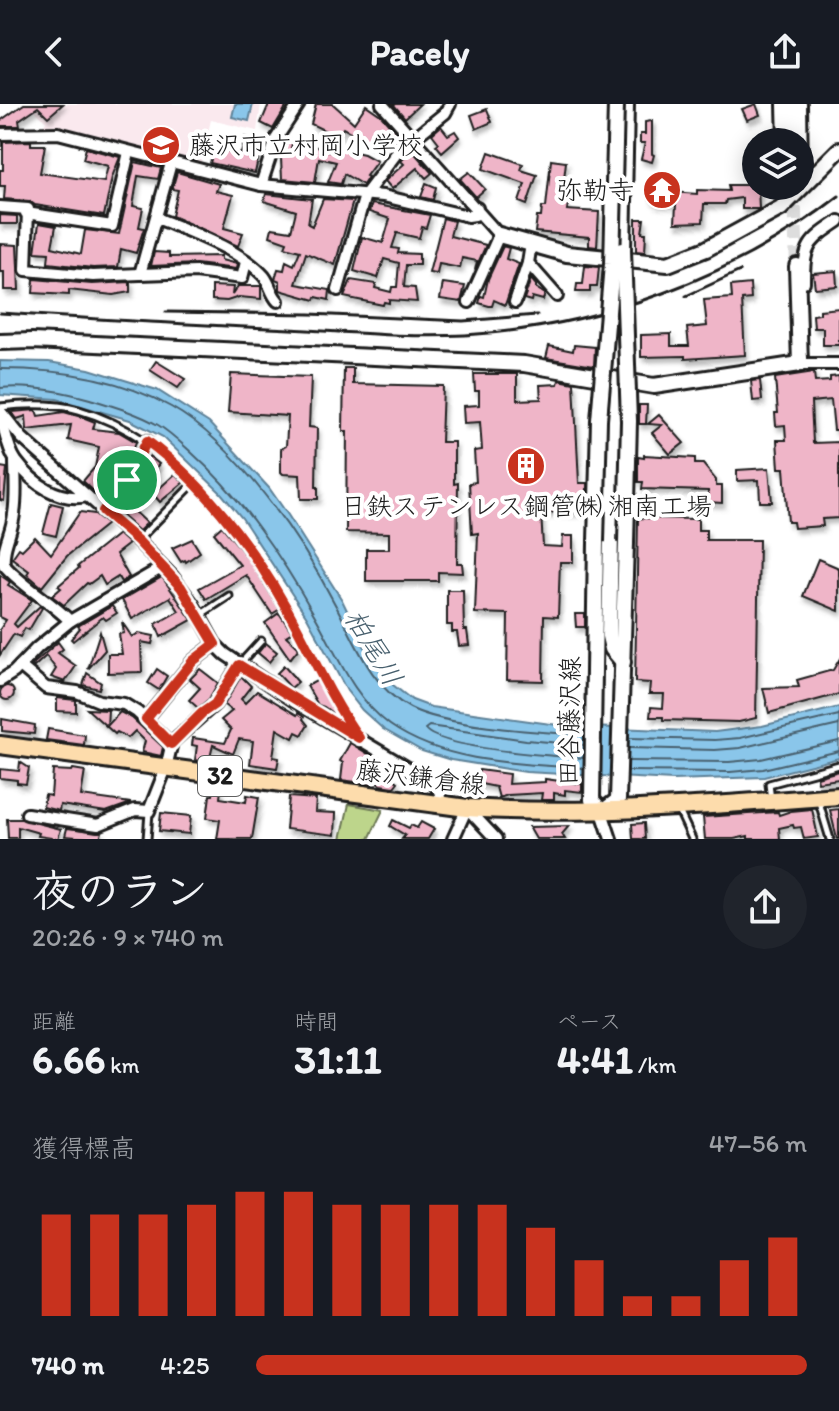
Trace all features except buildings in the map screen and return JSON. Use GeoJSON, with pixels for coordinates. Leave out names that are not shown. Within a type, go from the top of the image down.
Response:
{"type":"FeatureCollection","features":[{"type":"Feature","properties":{"kind":"main road","name":"藤沢鎌倉線"},"geometry":{"type":"LineString","coordinates":[[0,745],[439,805],[537,813],[602,812],[839,796]]}},
{"type":"Feature","properties":{"kind":"street"},"geometry":{"type":"LineString","coordinates":[[261,185],[276,139],[299,104]]}},
{"type":"Feature","properties":{"kind":"street"},"geometry":{"type":"LineString","coordinates":[[382,104],[499,235],[567,254],[668,264],[706,249],[757,222],[781,208],[784,200]]}},
{"type":"Feature","properties":{"kind":"street"},"geometry":{"type":"LineString","coordinates":[[338,290],[365,195],[399,150],[445,113],[450,104]]}},
{"type":"Feature","properties":{"kind":"street","name":"田谷藤沢線"},"geometry":{"type":"LineString","coordinates":[[616,104],[612,264],[599,420],[592,721],[592,800],[602,812],[618,800],[623,662],[629,421],[623,250],[626,104]]}},
{"type":"Feature","properties":{"kind":"street"},"geometry":{"type":"LineString","coordinates":[[783,104],[784,128]]}},
{"type":"Feature","properties":{"kind":"street"},"geometry":{"type":"LineString","coordinates":[[792,104],[793,128]]}},
{"type":"Feature","properties":{"kind":"street"},"geometry":{"type":"LineString","coordinates":[[801,104],[801,128]]}},
{"type":"Feature","properties":{"kind":"street"},"geometry":{"type":"LineString","coordinates":[[0,134],[58,133],[261,185],[383,196],[468,216],[475,215],[477,208]]}},
{"type":"Feature","properties":{"kind":"street"},"geometry":{"type":"LineString","coordinates":[[814,173],[839,150]]}},
{"type":"Feature","properties":{"kind":"street"},"geometry":{"type":"LineString","coordinates":[[26,213],[112,226],[129,152]]}},
{"type":"Feature","properties":{"kind":"street"},"geometry":{"type":"LineString","coordinates":[[140,274],[171,163]]}},
{"type":"Feature","properties":{"kind":"street"},"geometry":{"type":"LineString","coordinates":[[0,207],[28,209],[26,270],[93,276],[196,272],[242,278],[246,262]]}},
{"type":"Feature","properties":{"kind":"street"},"geometry":{"type":"LineString","coordinates":[[157,218],[220,246],[246,262],[265,276],[278,301]]}},
{"type":"Feature","properties":{"kind":"street"},"geometry":{"type":"LineString","coordinates":[[800,364],[806,346],[804,255],[808,246],[839,221]]}},
{"type":"Feature","properties":{"kind":"street"},"geometry":{"type":"LineString","coordinates":[[469,302],[499,235]]}},
{"type":"Feature","properties":{"kind":"street"},"geometry":{"type":"LineString","coordinates":[[515,302],[531,244]]}},
{"type":"Feature","properties":{"kind":"street"},"geometry":{"type":"LineString","coordinates":[[528,263],[557,296]]}},
{"type":"Feature","properties":{"kind":"street"},"geometry":{"type":"LineString","coordinates":[[797,266],[800,364]]}},
{"type":"Feature","properties":{"kind":"street"},"geometry":{"type":"LineString","coordinates":[[0,342],[512,363],[636,385],[670,386],[800,364],[839,364]]}},
{"type":"Feature","properties":{"kind":"street"},"geometry":{"type":"LineString","coordinates":[[614,381],[609,636],[612,649],[623,662]]}},
{"type":"Feature","properties":{"kind":"street"},"geometry":{"type":"LineString","coordinates":[[1,414],[15,460],[16,503],[13,522],[3,547],[2,565],[70,621]]}},
{"type":"Feature","properties":{"kind":"street"},"geometry":{"type":"LineString","coordinates":[[1,414],[22,438],[163,567],[181,587],[215,644],[239,665],[435,784],[440,793],[439,805]]}},
{"type":"Feature","properties":{"kind":"street"},"geometry":{"type":"LineString","coordinates":[[103,511],[127,480],[147,441]]}},
{"type":"Feature","properties":{"kind":"street"},"geometry":{"type":"LineString","coordinates":[[15,460],[45,489],[67,498],[87,496]]}},
{"type":"Feature","properties":{"kind":"street"},"geometry":{"type":"LineString","coordinates":[[0,681],[70,621],[163,567]]}},
{"type":"Feature","properties":{"kind":"street"},"geometry":{"type":"LineString","coordinates":[[609,636],[593,678],[622,685]]}},
{"type":"Feature","properties":{"kind":"street"},"geometry":{"type":"LineString","coordinates":[[146,719],[193,661],[215,644]]}},
{"type":"Feature","properties":{"kind":"street"},"geometry":{"type":"LineString","coordinates":[[27,814],[98,825],[135,810],[149,811],[166,768],[171,744],[215,704],[239,665]]}},
{"type":"Feature","properties":{"kind":"street"},"geometry":{"type":"LineString","coordinates":[[20,666],[46,688],[120,703],[146,719],[171,744]]}},
{"type":"Feature","properties":{"kind":"street"},"geometry":{"type":"LineString","coordinates":[[453,839],[467,808],[496,839]]}},
{"type":"Feature","properties":{"kind":"street"},"geometry":{"type":"LineString","coordinates":[[602,812],[611,839]]}},
{"type":"Feature","properties":{"kind":"lane"},"geometry":{"type":"LineString","coordinates":[[1,414],[47,405],[77,410],[147,441],[194,483],[249,549],[359,738]]}},
{"type":"Feature","properties":{"kind":"lane"},"geometry":{"type":"LineString","coordinates":[[138,541],[194,483]]}},
{"type":"Feature","properties":{"kind":"lane"},"geometry":{"type":"LineString","coordinates":[[199,615],[229,596]]}},
{"type":"Feature","properties":{"kind":"lane"},"geometry":{"type":"LineString","coordinates":[[239,665],[261,641]]}},
{"type":"Feature","properties":{"kind":"lane"},"geometry":{"type":"LineString","coordinates":[[771,801],[769,784],[839,765]]}},
{"type":"Feature","properties":{"kind":"lane"},"geometry":{"type":"LineString","coordinates":[[817,798],[830,839]]}},
{"type":"Feature","properties":{"kind":"lane"},"geometry":{"type":"LineString","coordinates":[[678,807],[692,839]]}},
{"type":"Feature","properties":{"kind":"lane"},"geometry":{"type":"LineString","coordinates":[[147,839],[149,811]]}},
{"type":"Feature","properties":{"kind":"shaded area","name":"藤沢市立村岡小学校"},"geometry":{"type":"Polygon","coordinates":[[[29,104],[261,104],[257,131],[211,120],[200,166],[39,131],[46,122],[29,104]]]}},
{"type":"Feature","properties":{"kind":"green space"},"geometry":{"type":"Polygon","coordinates":[[[349,804],[383,810],[369,839],[341,839],[349,804]]]}},
{"type":"Feature","properties":{"kind":"water"},"geometry":{"type":"Polygon","coordinates":[[[235,104],[253,104],[249,121],[232,117],[235,104]]]}},
{"type":"Feature","properties":{"kind":"water"},"geometry":{"type":"Polygon","coordinates":[[[0,361],[49,362],[89,369],[157,390],[209,423],[269,488],[342,600],[367,652],[393,685],[412,700],[431,707],[565,726],[715,732],[762,726],[839,707],[839,758],[764,777],[673,780],[526,772],[451,760],[422,751],[383,729],[362,710],[347,691],[307,617],[242,518],[221,493],[163,437],[130,420],[57,399],[0,395],[0,361]]]}},
{"type":"Feature","properties":{"kind":"tunnel"},"geometry":{"type":"LineString","coordinates":[[795,200],[797,266]]}},
{"type":"Feature","properties":{"kind":"railway"},"geometry":{"type":"LineString","coordinates":[[0,313],[399,335],[443,336],[515,330],[614,309],[710,274],[755,251],[839,196]]}},
{"type":"Feature","properties":{"kind":"railway"},"geometry":{"type":"LineString","coordinates":[[686,296],[740,271]]}},
{"type":"Feature","properties":{"kind":"railway"},"geometry":{"type":"LineString","coordinates":[[166,312],[463,321],[537,315]]}},
{"type":"Feature","properties":{"kind":"place","name":"藤沢市立村岡小学校"},"geometry":{"type":"Point","coordinates":[161,145]}},
{"type":"Feature","properties":{"kind":"place","name":"弥勒寺"},"geometry":{"type":"Point","coordinates":[662,190]}},
{"type":"Feature","properties":{"kind":"place","name":"日鉄ステンレス鋼管㈱ 湘南工場"},"geometry":{"type":"Point","coordinates":[526,466]}},
{"type":"Feature","properties":{"kind":"route"},"geometry":{"type":"LineString","coordinates":[[147,441],[212,503],[262,569],[302,636],[332,696],[359,738],[239,665],[215,704],[171,744],[146,719],[193,661],[215,644],[193,604],[172,576],[103,511],[127,480],[147,441]]}},
{"type":"Feature","properties":{"kind":"water label","name":"柏尾川"},"geometry":{"type":"Point","coordinates":[374,647]}}]}
